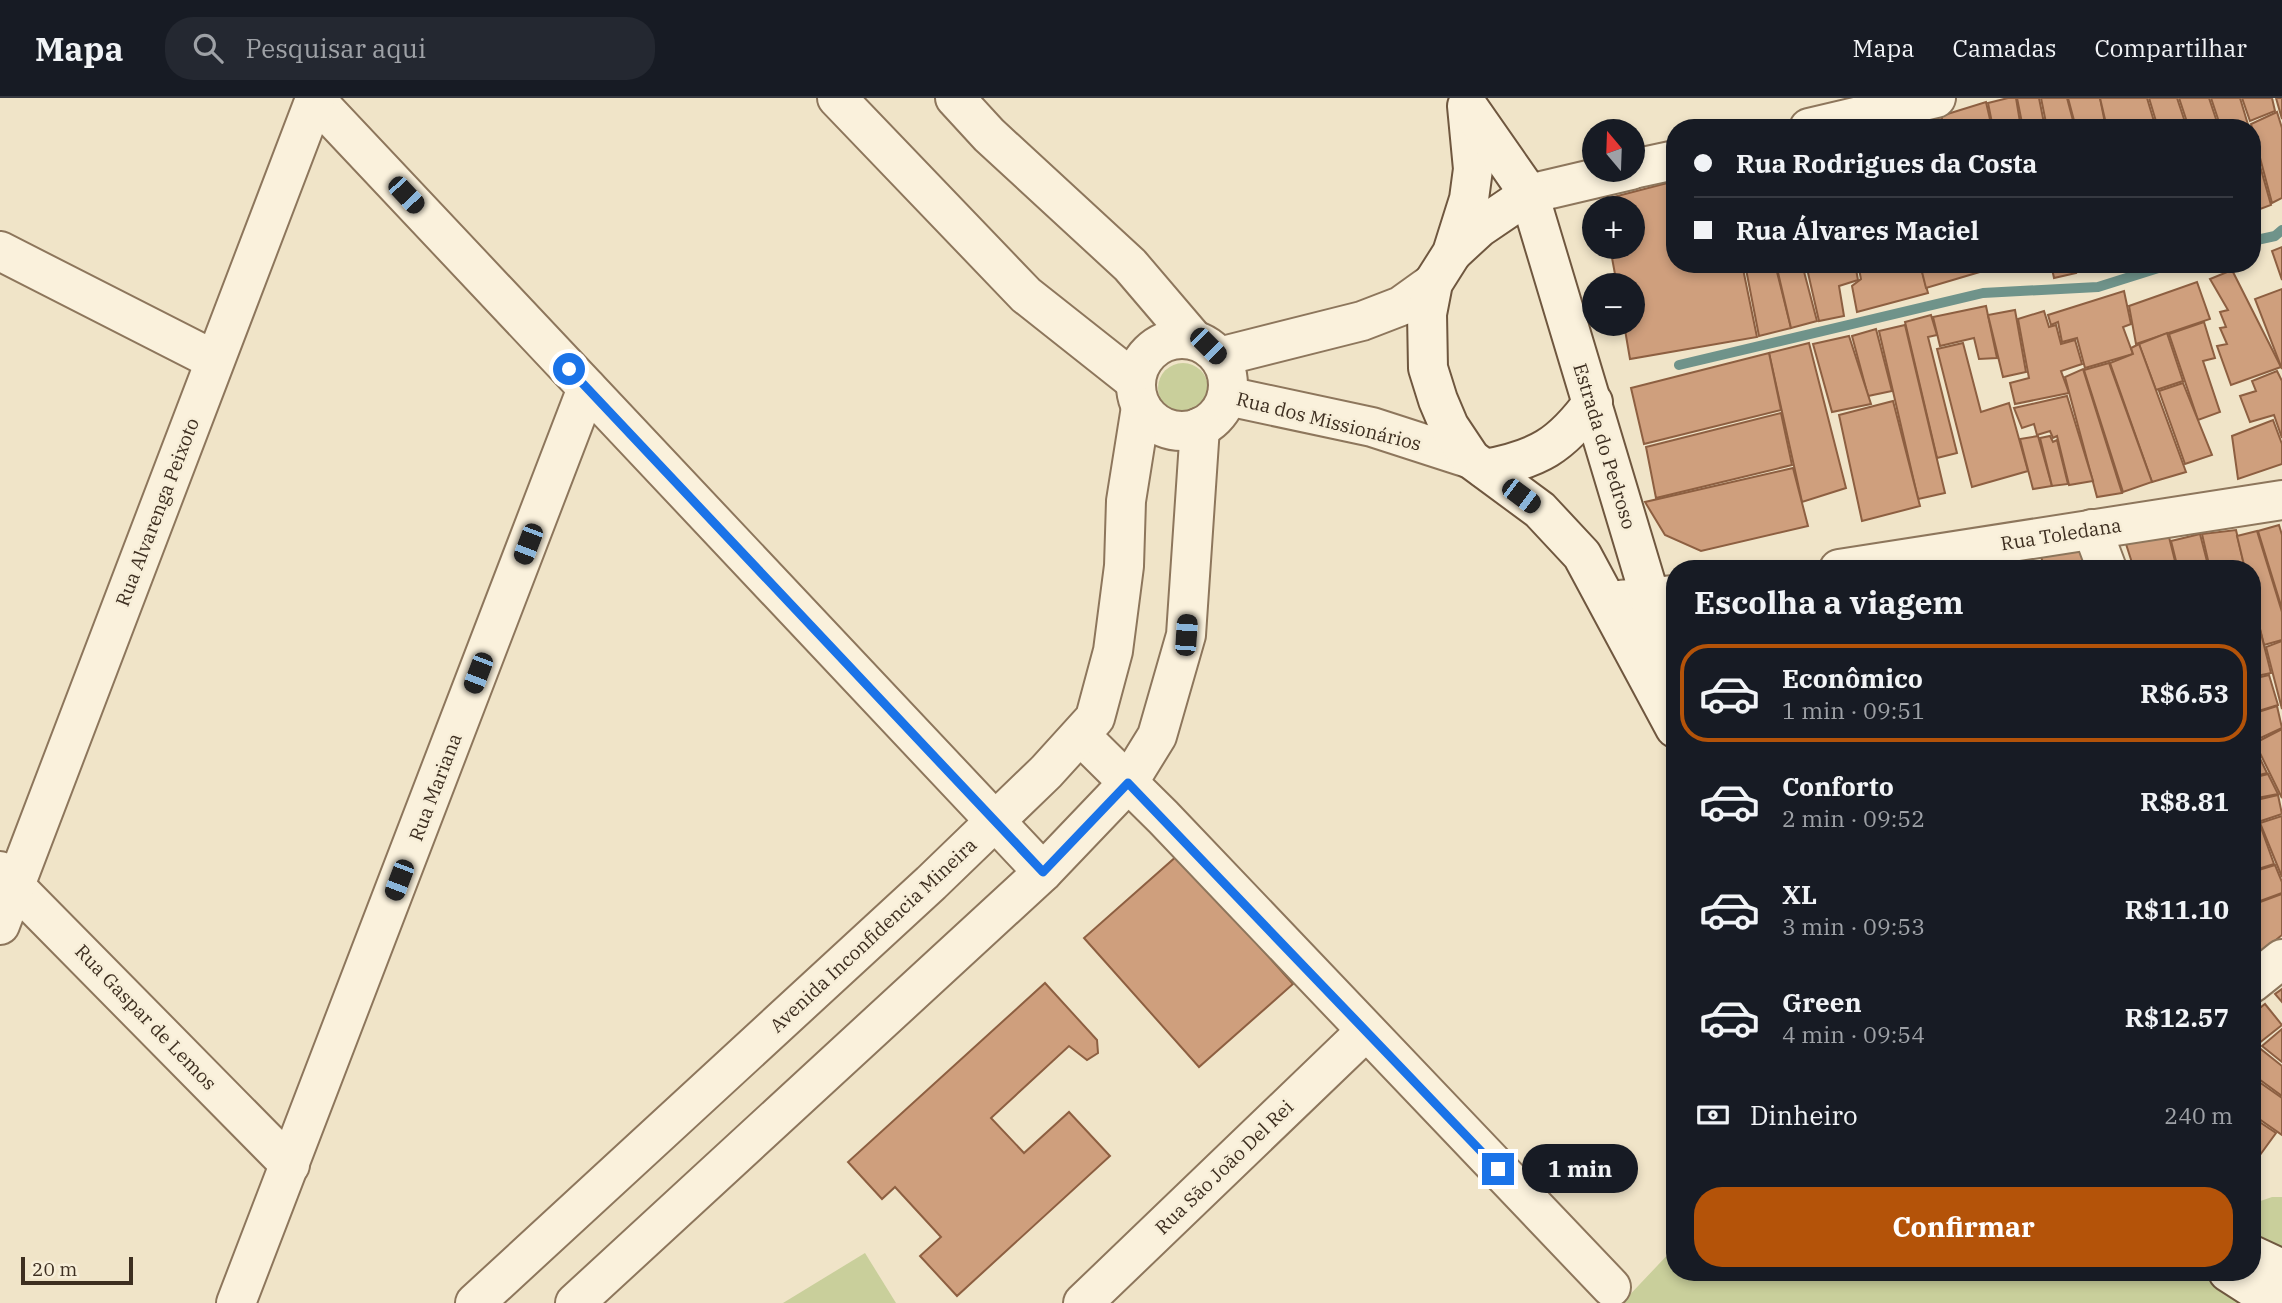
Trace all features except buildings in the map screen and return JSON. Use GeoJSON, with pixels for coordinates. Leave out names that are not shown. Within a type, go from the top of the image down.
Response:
{"type":"FeatureCollection","features":[{"type":"Feature","properties":{"kind":"street"},"geometry":{"type":"LineString","coordinates":[[314,98],[1043,872]]}},
{"type":"Feature","properties":{"kind":"street","name":"Rua Alvarenga Peixoto"},"geometry":{"type":"LineString","coordinates":[[0,925],[8,877],[214,360],[314,98]]}},
{"type":"Feature","properties":{"kind":"street"},"geometry":{"type":"LineString","coordinates":[[837,98],[1026,295],[1139,395],[1161,426],[1187,431],[1200,427],[1222,409],[1227,396],[1226,369],[1130,265],[989,135],[955,98]]}},
{"type":"Feature","properties":{"kind":"street"},"geometry":{"type":"LineString","coordinates":[[1848,119],[1936,98]]}},
{"type":"Feature","properties":{"kind":"street","name":"Estrada do Pedroso"},"geometry":{"type":"LineString","coordinates":[[1464,102],[1529,194],[1593,402],[1664,597]]}},
{"type":"Feature","properties":{"kind":"street","name":"Estrada do Pedroso"},"geometry":{"type":"LineString","coordinates":[[1464,102],[1474,169],[1462,230],[1443,268],[1427,314],[1428,368],[1449,426],[1478,464],[1539,510],[1582,555],[1666,711]]}},
{"type":"Feature","properties":{"kind":"street"},"geometry":{"type":"LineString","coordinates":[[1645,167],[1666,161]]}},
{"type":"Feature","properties":{"kind":"street"},"geometry":{"type":"LineString","coordinates":[[1139,395],[1139,367],[1148,352],[1162,343],[1178,338],[1207,348],[1363,321],[1401,306],[1443,268],[1479,228],[1529,194],[1582,182]]}},
{"type":"Feature","properties":{"kind":"street"},"geometry":{"type":"LineString","coordinates":[[0,251],[214,360]]}},
{"type":"Feature","properties":{"kind":"street","name":"Rua Mariana"},"geometry":{"type":"LineString","coordinates":[[236,1303],[587,388]]}},
{"type":"Feature","properties":{"kind":"street","name":"Avenida Inconfidencia Mineira"},"geometry":{"type":"LineString","coordinates":[[475,1303],[995,820],[1081,736],[1095,718],[1113,651],[1124,566],[1126,501],[1139,395]]}},
{"type":"Feature","properties":{"kind":"street","name":"Rua dos Missionários"},"geometry":{"type":"LineString","coordinates":[[1227,396],[1372,427],[1478,464]]}},
{"type":"Feature","properties":{"kind":"street"},"geometry":{"type":"LineString","coordinates":[[1478,464],[1525,461],[1556,445],[1574,428],[1593,402]]}},
{"type":"Feature","properties":{"kind":"street"},"geometry":{"type":"LineString","coordinates":[[575,1303],[1043,872],[1128,783],[1157,736],[1186,635],[1200,427]]}},
{"type":"Feature","properties":{"kind":"street","name":"Rua Toledana"},"geometry":{"type":"LineString","coordinates":[[1895,560],[2282,500]]}},
{"type":"Feature","properties":{"kind":"street"},"geometry":{"type":"LineString","coordinates":[[2092,528],[2104,560]]}},
{"type":"Feature","properties":{"kind":"street"},"geometry":{"type":"LineString","coordinates":[[1609,601],[1664,597]]}},
{"type":"Feature","properties":{"kind":"street"},"geometry":{"type":"LineString","coordinates":[[1081,736],[1611,1287]]}},
{"type":"Feature","properties":{"kind":"street","name":"Rua Gaspar de Lemos"},"geometry":{"type":"LineString","coordinates":[[8,877],[290,1165]]}},
{"type":"Feature","properties":{"kind":"street"},"geometry":{"type":"LineString","coordinates":[[2261,976],[2282,959]]}},
{"type":"Feature","properties":{"kind":"street","name":"Rua São João Del Rei"},"geometry":{"type":"LineString","coordinates":[[1106,1295],[1366,1031]]}},
{"type":"Feature","properties":{"kind":"street"},"geometry":{"type":"LineString","coordinates":[[2261,1259],[2282,1269]]}},
{"type":"Feature","properties":{"kind":"street"},"geometry":{"type":"LineString","coordinates":[[2242,1281],[2276,1303]]}},
{"type":"Feature","properties":{"kind":"green space"},"geometry":{"type":"Polygon","coordinates":[[[1183,363],[1200,371],[1208,388],[1200,405],[1183,413],[1166,405],[1158,388],[1166,371],[1183,363]]]}},
{"type":"Feature","properties":{"kind":"green space"},"geometry":{"type":"Polygon","coordinates":[[[2282,1197],[2282,1303],[1622,1303],[1666,1257],[1666,1281],[2261,1281],[2261,1201],[2282,1197]]]}},
{"type":"Feature","properties":{"kind":"green space"},"geometry":{"type":"Polygon","coordinates":[[[865,1253],[896,1303],[783,1303],[865,1253]]]}},
{"type":"Feature","properties":{"kind":"waterway"},"geometry":{"type":"LineString","coordinates":[[2261,239],[2275,236],[2282,230]]}},
{"type":"Feature","properties":{"kind":"waterway"},"geometry":{"type":"LineString","coordinates":[[1679,365],[1983,293],[2098,287],[2142,273]]}},
{"type":"Feature","properties":{"kind":"route"},"geometry":{"type":"LineString","coordinates":[[569,369],[1043,872],[1128,783],[1498,1169]]}}]}
